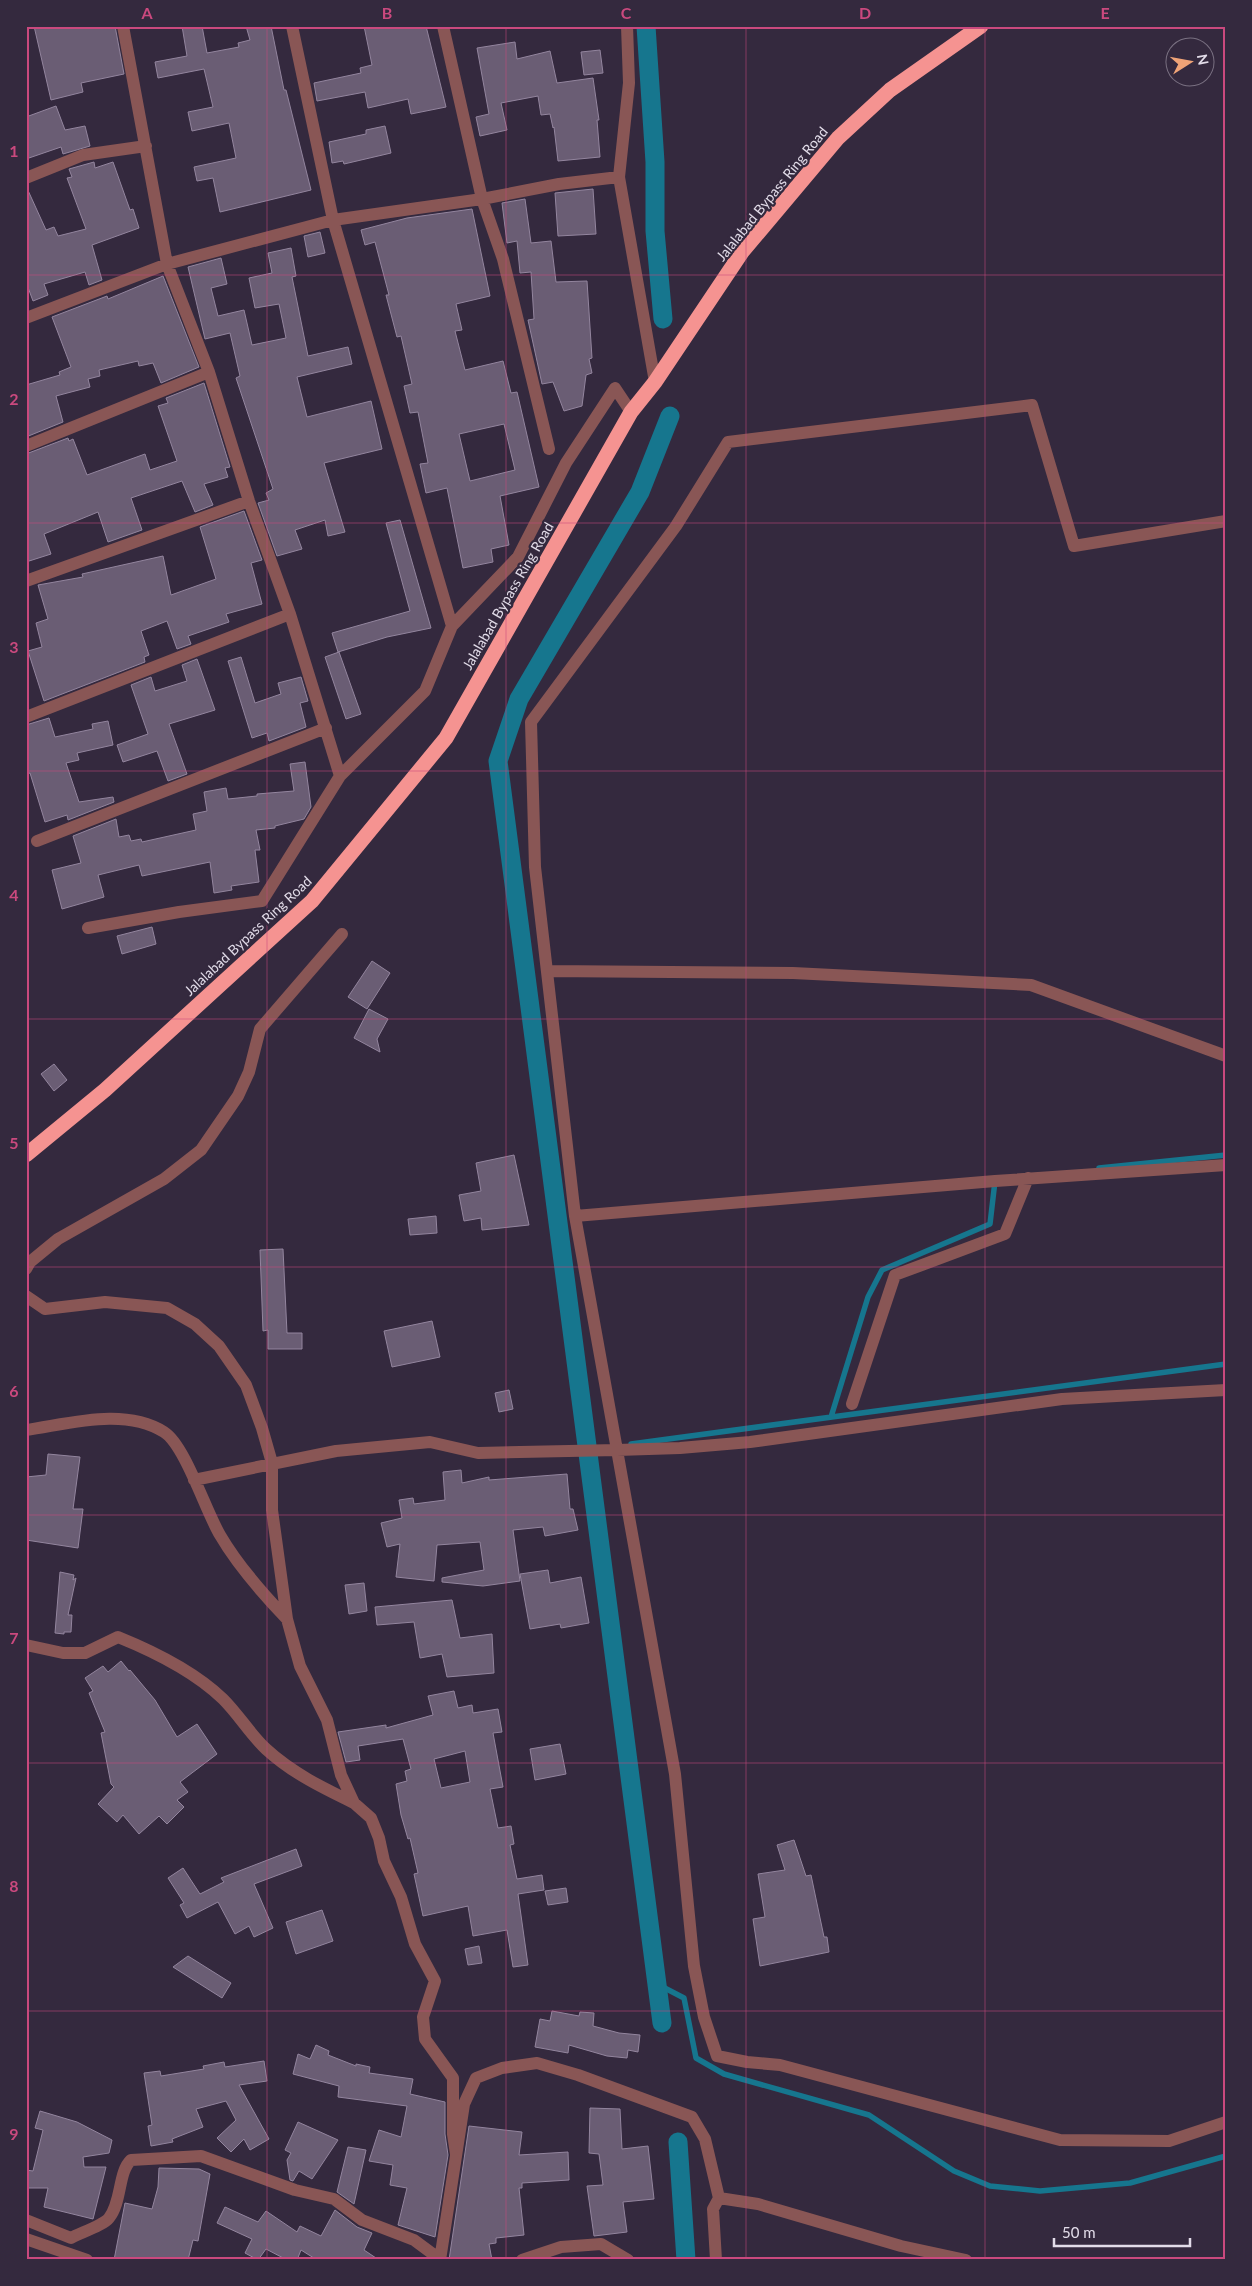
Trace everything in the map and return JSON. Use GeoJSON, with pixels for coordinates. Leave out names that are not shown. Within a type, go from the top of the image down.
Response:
{"type":"FeatureCollection","features":[{"type":"Feature","properties":{"kind":"highway","name":"Jalalabad Bypass Ring Road"},"geometry":{"type":"LineString","coordinates":[[26,1155],[105,1090],[312,901],[446,738],[631,412],[654,382],[742,252],[838,138],[890,90],[981,26]]}},
{"type":"Feature","properties":{"kind":"street"},"geometry":{"type":"LineString","coordinates":[[123,26],[166,264],[209,372],[249,501],[290,614],[340,776]]}},
{"type":"Feature","properties":{"kind":"street"},"geometry":{"type":"LineString","coordinates":[[292,26],[333,220],[452,626]]}},
{"type":"Feature","properties":{"kind":"street"},"geometry":{"type":"LineString","coordinates":[[443,26],[482,199],[504,259],[549,449]]}},
{"type":"Feature","properties":{"kind":"street"},"geometry":{"type":"LineString","coordinates":[[627,26],[629,83],[619,177],[654,382]]}},
{"type":"Feature","properties":{"kind":"street"},"geometry":{"type":"LineString","coordinates":[[26,178],[83,154],[146,146]]}},
{"type":"Feature","properties":{"kind":"street"},"geometry":{"type":"LineString","coordinates":[[26,318],[166,264],[333,220],[482,199],[559,184],[619,177]]}},
{"type":"Feature","properties":{"kind":"street"},"geometry":{"type":"LineString","coordinates":[[26,446],[209,372]]}},
{"type":"Feature","properties":{"kind":"street"},"geometry":{"type":"LineString","coordinates":[[88,928],[179,912],[262,901],[340,776],[425,691],[452,626],[518,557],[566,463],[616,388],[631,412]]}},
{"type":"Feature","properties":{"kind":"street"},"geometry":{"type":"LineString","coordinates":[[1226,521],[1074,546],[1032,405],[728,442],[676,526],[531,722],[535,867],[574,1216],[618,1450],[675,1774],[694,1966],[704,2017],[717,2056],[747,2062],[780,2065],[1060,2140],[1169,2140],[1226,2122]]}},
{"type":"Feature","properties":{"kind":"street"},"geometry":{"type":"LineString","coordinates":[[26,581],[249,501]]}},
{"type":"Feature","properties":{"kind":"street"},"geometry":{"type":"LineString","coordinates":[[26,717],[290,614]]}},
{"type":"Feature","properties":{"kind":"street"},"geometry":{"type":"LineString","coordinates":[[38,841],[326,728]]}},
{"type":"Feature","properties":{"kind":"street"},"geometry":{"type":"LineString","coordinates":[[26,1269],[30,1262],[58,1239],[164,1179],[202,1150],[238,1096],[249,1072],[260,1029],[342,934]]}},
{"type":"Feature","properties":{"kind":"street"},"geometry":{"type":"LineString","coordinates":[[547,971],[793,973],[1031,985],[1226,1056]]}},
{"type":"Feature","properties":{"kind":"street"},"geometry":{"type":"LineString","coordinates":[[574,1216],[1028,1178],[1226,1165]]}},
{"type":"Feature","properties":{"kind":"street"},"geometry":{"type":"LineString","coordinates":[[852,1404],[895,1274],[1005,1234],[1028,1178]]}},
{"type":"Feature","properties":{"kind":"street"},"geometry":{"type":"LineString","coordinates":[[26,1296],[45,1309],[105,1302],[167,1308],[195,1324],[219,1346],[246,1385],[262,1428],[272,1463],[272,1510],[287,1619],[300,1666],[327,1720],[341,1775],[354,1803]]}},
{"type":"Feature","properties":{"kind":"street"},"geometry":{"type":"LineString","coordinates":[[194,1480],[336,1451],[430,1442],[478,1453],[680,1448],[750,1442],[1062,1399],[1226,1390]]}},
{"type":"Feature","properties":{"kind":"street"},"geometry":{"type":"LineString","coordinates":[[26,1430],[104,1417],[142,1423],[166,1432],[185,1458],[219,1533],[232,1556],[267,1599],[287,1619]]}},
{"type":"Feature","properties":{"kind":"street"},"geometry":{"type":"LineString","coordinates":[[26,1645],[63,1653],[84,1653],[118,1637],[141,1647],[186,1670],[223,1699],[266,1749],[306,1779],[354,1803],[371,1818],[379,1838],[384,1862],[401,1896],[415,1944],[435,1980],[422,2017],[425,2039],[453,2078],[453,2134],[456,2154]]}},
{"type":"Feature","properties":{"kind":"street"},"geometry":{"type":"LineString","coordinates":[[26,2220],[71,2238],[109,2219],[120,2195],[126,2165],[131,2160],[201,2156],[296,2190],[334,2199],[362,2220],[414,2240],[440,2259],[464,2104],[476,2078],[502,2068],[537,2063],[578,2075],[692,2116],[705,2139],[718,2198],[713,2209],[716,2260]]}},
{"type":"Feature","properties":{"kind":"street"},"geometry":{"type":"LineString","coordinates":[[718,2198],[758,2204],[901,2246],[966,2260]]}},
{"type":"Feature","properties":{"kind":"street"},"geometry":{"type":"LineString","coordinates":[[26,2239],[87,2260]]}},
{"type":"Feature","properties":{"kind":"street"},"geometry":{"type":"LineString","coordinates":[[522,2260],[561,2248],[602,2244],[628,2260]]}},
{"type":"Feature","properties":{"kind":"building"},"geometry":{"type":"Polygon","coordinates":[[[34,26],[115,26],[124,74],[81,83],[83,92],[51,100],[34,26]]]}},
{"type":"Feature","properties":{"kind":"building"},"geometry":{"type":"Polygon","coordinates":[[[182,26],[202,26],[207,53],[239,47],[238,43],[250,40],[246,26],[271,26],[284,90],[286,90],[311,190],[220,212],[213,178],[197,181],[194,167],[236,158],[229,123],[192,131],[188,112],[213,107],[204,69],[158,78],[155,62],[187,56],[182,26]]]}},
{"type":"Feature","properties":{"kind":"building"},"geometry":{"type":"Polygon","coordinates":[[[364,26],[426,26],[446,107],[411,114],[408,99],[368,108],[365,92],[317,101],[314,83],[361,73],[360,68],[372,65],[364,26]]]}},
{"type":"Feature","properties":{"kind":"building"},"geometry":{"type":"Polygon","coordinates":[[[515,42],[517,59],[550,51],[557,83],[593,78],[599,120],[597,120],[600,157],[558,161],[554,127],[550,114],[541,115],[538,96],[501,103],[507,130],[480,136],[476,117],[489,114],[477,48],[515,42]]]}},
{"type":"Feature","properties":{"kind":"building"},"geometry":{"type":"Polygon","coordinates":[[[600,50],[603,73],[584,75],[581,52],[600,50]]]}},
{"type":"Feature","properties":{"kind":"building"},"geometry":{"type":"Polygon","coordinates":[[[56,106],[65,130],[85,126],[90,146],[63,154],[61,147],[26,159],[26,117],[56,106]]]}},
{"type":"Feature","properties":{"kind":"building"},"geometry":{"type":"Polygon","coordinates":[[[385,126],[391,153],[344,164],[343,161],[332,163],[329,142],[366,134],[366,130],[385,126]]]}},
{"type":"Feature","properties":{"kind":"building"},"geometry":{"type":"Polygon","coordinates":[[[94,162],[95,168],[113,162],[130,210],[133,209],[139,228],[92,245],[102,280],[89,285],[85,272],[44,284],[48,295],[33,301],[26,282],[26,186],[46,230],[54,227],[58,236],[86,229],[67,178],[72,177],[69,169],[94,162]]]}},
{"type":"Feature","properties":{"kind":"building"},"geometry":{"type":"Polygon","coordinates":[[[593,189],[596,234],[558,236],[555,193],[593,189]]]}},
{"type":"Feature","properties":{"kind":"building"},"geometry":{"type":"Polygon","coordinates":[[[525,199],[531,243],[551,241],[556,282],[587,281],[592,358],[589,359],[592,373],[586,375],[582,406],[564,411],[553,382],[542,384],[528,320],[534,319],[531,272],[520,273],[517,241],[507,243],[502,203],[525,199]]]}},
{"type":"Feature","properties":{"kind":"building"},"geometry":{"type":"Polygon","coordinates":[[[472,209],[490,296],[456,304],[462,330],[455,331],[465,370],[503,361],[511,393],[517,392],[539,487],[500,496],[509,545],[491,549],[493,562],[463,568],[447,488],[426,493],[420,464],[428,463],[418,412],[410,413],[404,386],[412,384],[401,336],[397,337],[386,295],[389,295],[375,242],[365,245],[361,230],[407,218],[472,209]],[[504,424],[459,434],[470,481],[515,470],[504,424]]]}},
{"type":"Feature","properties":{"kind":"building"},"geometry":{"type":"Polygon","coordinates":[[[320,232],[325,253],[308,257],[304,236],[320,232]]]}},
{"type":"Feature","properties":{"kind":"building"},"geometry":{"type":"Polygon","coordinates":[[[291,248],[296,276],[292,277],[308,356],[348,347],[352,364],[297,377],[307,417],[371,401],[382,449],[324,463],[345,532],[328,536],[325,520],[295,530],[302,549],[277,556],[258,503],[269,500],[266,493],[273,489],[236,378],[240,376],[230,333],[205,339],[188,267],[221,258],[227,284],[211,288],[218,316],[244,310],[252,345],[286,338],[279,304],[255,308],[249,278],[272,273],[268,253],[291,248]]]}},
{"type":"Feature","properties":{"kind":"building"},"geometry":{"type":"Polygon","coordinates":[[[163,276],[199,367],[161,383],[153,363],[139,366],[138,361],[99,370],[100,376],[88,379],[90,387],[56,396],[63,422],[26,437],[26,385],[60,375],[59,372],[71,367],[52,317],[107,296],[108,299],[163,276]]]}},
{"type":"Feature","properties":{"kind":"building"},"geometry":{"type":"Polygon","coordinates":[[[204,383],[230,467],[225,468],[228,477],[204,484],[213,505],[195,512],[182,481],[131,498],[142,530],[108,542],[98,512],[44,534],[51,554],[26,562],[26,454],[68,438],[69,441],[73,439],[87,475],[145,454],[150,470],[177,461],[158,406],[168,403],[166,398],[204,383]]]}},
{"type":"Feature","properties":{"kind":"building"},"geometry":{"type":"Polygon","coordinates":[[[244,511],[262,560],[251,563],[262,604],[226,614],[229,622],[188,636],[191,644],[177,649],[167,621],[141,631],[149,655],[144,657],[145,662],[44,701],[28,651],[42,647],[36,623],[48,619],[38,585],[83,577],[82,574],[163,556],[171,595],[216,579],[200,527],[244,511]]]}},
{"type":"Feature","properties":{"kind":"building"},"geometry":{"type":"Polygon","coordinates":[[[400,520],[431,628],[387,637],[338,652],[332,633],[410,611],[386,523],[400,520]]]}},
{"type":"Feature","properties":{"kind":"building"},"geometry":{"type":"Polygon","coordinates":[[[339,652],[361,714],[346,719],[325,657],[339,652]]]}},
{"type":"Feature","properties":{"kind":"building"},"geometry":{"type":"Polygon","coordinates":[[[241,657],[255,703],[281,694],[278,683],[301,677],[308,701],[300,703],[306,727],[269,741],[267,733],[252,738],[228,661],[241,657]]]}},
{"type":"Feature","properties":{"kind":"building"},"geometry":{"type":"Polygon","coordinates":[[[197,659],[215,710],[169,724],[187,774],[168,781],[157,751],[123,762],[117,745],[148,734],[131,685],[151,677],[155,691],[187,681],[182,665],[197,659]]]}},
{"type":"Feature","properties":{"kind":"building"},"geometry":{"type":"Polygon","coordinates":[[[49,718],[55,737],[93,729],[92,724],[108,721],[113,745],[77,753],[79,760],[66,763],[79,802],[113,797],[114,802],[68,820],[67,815],[45,822],[30,773],[26,774],[26,725],[49,718]]]}},
{"type":"Feature","properties":{"kind":"building"},"geometry":{"type":"Polygon","coordinates":[[[305,762],[311,807],[304,819],[275,826],[275,828],[256,830],[260,850],[255,850],[259,882],[231,886],[232,890],[214,893],[210,862],[142,876],[139,865],[98,875],[104,897],[62,909],[52,870],[81,863],[73,836],[116,819],[119,837],[129,835],[131,841],[141,839],[142,842],[196,830],[193,814],[207,811],[204,792],[226,788],[228,799],[294,791],[290,764],[305,762]]]}},
{"type":"Feature","properties":{"kind":"building"},"geometry":{"type":"Polygon","coordinates":[[[152,927],[156,944],[122,954],[117,936],[152,927]]]}},
{"type":"Feature","properties":{"kind":"building"},"geometry":{"type":"Polygon","coordinates":[[[372,961],[390,973],[367,1009],[348,997],[372,961]]]}},
{"type":"Feature","properties":{"kind":"building"},"geometry":{"type":"Polygon","coordinates":[[[369,1009],[388,1019],[377,1039],[380,1052],[354,1038],[369,1009]]]}},
{"type":"Feature","properties":{"kind":"building"},"geometry":{"type":"Polygon","coordinates":[[[54,1064],[67,1080],[54,1091],[41,1074],[54,1064]]]}},
{"type":"Feature","properties":{"kind":"building"},"geometry":{"type":"Polygon","coordinates":[[[514,1155],[529,1225],[482,1230],[481,1218],[464,1221],[459,1195],[481,1191],[476,1163],[514,1155]]]}},
{"type":"Feature","properties":{"kind":"building"},"geometry":{"type":"Polygon","coordinates":[[[436,1216],[437,1233],[410,1235],[408,1219],[436,1216]]]}},
{"type":"Feature","properties":{"kind":"building"},"geometry":{"type":"Polygon","coordinates":[[[283,1249],[287,1333],[302,1333],[302,1349],[268,1349],[268,1330],[263,1331],[260,1250],[283,1249]]]}},
{"type":"Feature","properties":{"kind":"building"},"geometry":{"type":"Polygon","coordinates":[[[432,1321],[440,1357],[392,1367],[384,1331],[432,1321]]]}},
{"type":"Feature","properties":{"kind":"building"},"geometry":{"type":"Polygon","coordinates":[[[509,1390],[513,1409],[499,1412],[495,1393],[509,1390]]]}},
{"type":"Feature","properties":{"kind":"building"},"geometry":{"type":"Polygon","coordinates":[[[48,1454],[80,1457],[73,1509],[83,1509],[78,1548],[26,1540],[26,1477],[46,1475],[48,1454]]]}},
{"type":"Feature","properties":{"kind":"building"},"geometry":{"type":"Polygon","coordinates":[[[461,1470],[462,1483],[489,1477],[489,1480],[567,1474],[570,1509],[573,1509],[578,1530],[545,1536],[543,1527],[513,1530],[520,1581],[483,1586],[442,1582],[442,1578],[484,1570],[480,1542],[437,1545],[434,1581],[396,1577],[400,1544],[387,1547],[381,1523],[402,1518],[399,1500],[413,1498],[414,1504],[445,1500],[443,1472],[461,1470]]]}},
{"type":"Feature","properties":{"kind":"building"},"geometry":{"type":"Polygon","coordinates":[[[548,1570],[550,1583],[581,1577],[589,1623],[561,1628],[560,1624],[530,1629],[520,1574],[548,1570]]]}},
{"type":"Feature","properties":{"kind":"building"},"geometry":{"type":"Polygon","coordinates":[[[60,1572],[74,1575],[73,1580],[76,1578],[68,1615],[72,1615],[71,1632],[64,1632],[64,1634],[55,1633],[60,1572]]]}},
{"type":"Feature","properties":{"kind":"building"},"geometry":{"type":"Polygon","coordinates":[[[364,1583],[367,1611],[349,1614],[345,1585],[364,1583]]]}},
{"type":"Feature","properties":{"kind":"building"},"geometry":{"type":"Polygon","coordinates":[[[452,1600],[460,1638],[492,1634],[494,1673],[447,1677],[442,1654],[420,1658],[414,1622],[377,1625],[375,1607],[452,1600]]]}},
{"type":"Feature","properties":{"kind":"building"},"geometry":{"type":"Polygon","coordinates":[[[121,1661],[155,1700],[177,1737],[197,1724],[217,1754],[180,1782],[188,1792],[177,1800],[184,1807],[167,1824],[159,1816],[139,1834],[123,1815],[117,1822],[98,1804],[114,1787],[111,1784],[101,1733],[105,1732],[89,1693],[93,1691],[85,1678],[103,1666],[108,1672],[121,1661]]]}},
{"type":"Feature","properties":{"kind":"building"},"geometry":{"type":"Polygon","coordinates":[[[454,1691],[458,1708],[472,1705],[473,1713],[498,1709],[502,1732],[493,1733],[503,1787],[490,1789],[498,1828],[511,1826],[514,1844],[510,1845],[517,1879],[542,1875],[544,1890],[518,1894],[528,1965],[513,1967],[507,1930],[473,1936],[468,1906],[423,1916],[414,1874],[418,1873],[410,1838],[408,1839],[401,1815],[396,1784],[407,1781],[405,1771],[411,1769],[403,1739],[358,1746],[360,1760],[346,1762],[338,1732],[386,1725],[386,1728],[433,1715],[428,1696],[454,1691]],[[465,1751],[434,1759],[441,1788],[470,1782],[465,1751]]]}},
{"type":"Feature","properties":{"kind":"building"},"geometry":{"type":"Polygon","coordinates":[[[560,1744],[566,1774],[535,1780],[530,1749],[560,1744]]]}},
{"type":"Feature","properties":{"kind":"building"},"geometry":{"type":"Polygon","coordinates":[[[794,1840],[806,1876],[811,1875],[829,1952],[760,1966],[753,1919],[765,1917],[758,1874],[785,1870],[777,1845],[794,1840]]]}},
{"type":"Feature","properties":{"kind":"building"},"geometry":{"type":"Polygon","coordinates":[[[296,1849],[302,1866],[254,1884],[273,1928],[254,1937],[249,1926],[235,1934],[218,1902],[187,1918],[180,1905],[184,1903],[168,1878],[183,1868],[200,1894],[224,1882],[221,1878],[296,1849]]]}},
{"type":"Feature","properties":{"kind":"building"},"geometry":{"type":"Polygon","coordinates":[[[566,1888],[568,1902],[548,1905],[545,1891],[566,1888]]]}},
{"type":"Feature","properties":{"kind":"building"},"geometry":{"type":"Polygon","coordinates":[[[322,1910],[333,1941],[296,1954],[286,1922],[322,1910]]]}},
{"type":"Feature","properties":{"kind":"building"},"geometry":{"type":"Polygon","coordinates":[[[479,1946],[482,1963],[468,1965],[465,1949],[479,1946]]]}},
{"type":"Feature","properties":{"kind":"building"},"geometry":{"type":"Polygon","coordinates":[[[188,1956],[231,1983],[222,1998],[173,1967],[188,1956]]]}},
{"type":"Feature","properties":{"kind":"building"},"geometry":{"type":"Polygon","coordinates":[[[552,2011],[579,2016],[580,2012],[594,2013],[593,2026],[619,2033],[640,2035],[638,2052],[628,2050],[627,2058],[607,2056],[569,2045],[568,2053],[535,2047],[540,2019],[550,2021],[552,2011]]]}},
{"type":"Feature","properties":{"kind":"building"},"geometry":{"type":"Polygon","coordinates":[[[316,2045],[329,2051],[328,2055],[356,2066],[356,2064],[370,2067],[369,2073],[413,2079],[410,2094],[445,2102],[445,2134],[448,2155],[435,2237],[398,2225],[407,2188],[390,2185],[393,2165],[369,2161],[379,2130],[401,2137],[407,2106],[338,2097],[339,2086],[293,2074],[298,2054],[310,2059],[316,2045]]]}},
{"type":"Feature","properties":{"kind":"building"},"geometry":{"type":"Polygon","coordinates":[[[264,2061],[267,2081],[239,2085],[269,2139],[250,2150],[244,2139],[231,2152],[217,2138],[236,2120],[226,2101],[196,2109],[203,2127],[172,2139],[173,2142],[151,2146],[148,2126],[152,2125],[144,2073],[160,2071],[161,2076],[204,2069],[203,2066],[224,2062],[225,2067],[264,2061]]]}},
{"type":"Feature","properties":{"kind":"building"},"geometry":{"type":"Polygon","coordinates":[[[590,2108],[620,2109],[622,2149],[648,2146],[654,2199],[623,2202],[627,2232],[594,2236],[587,2186],[603,2185],[599,2154],[589,2153],[590,2108]]]}},
{"type":"Feature","properties":{"kind":"building"},"geometry":{"type":"Polygon","coordinates":[[[40,2111],[77,2122],[112,2140],[109,2153],[83,2157],[84,2167],[106,2167],[93,2219],[44,2207],[48,2188],[26,2188],[26,2170],[33,2171],[43,2130],[35,2128],[40,2111]]]}},
{"type":"Feature","properties":{"kind":"building"},"geometry":{"type":"Polygon","coordinates":[[[298,2122],[338,2140],[312,2179],[299,2171],[293,2181],[290,2180],[287,2160],[291,2153],[285,2150],[298,2122]]]}},
{"type":"Feature","properties":{"kind":"building"},"geometry":{"type":"Polygon","coordinates":[[[469,2126],[522,2132],[519,2155],[568,2152],[569,2180],[522,2183],[522,2188],[519,2188],[524,2235],[496,2238],[496,2243],[489,2244],[492,2260],[449,2260],[469,2126]]]}},
{"type":"Feature","properties":{"kind":"building"},"geometry":{"type":"Polygon","coordinates":[[[348,2147],[366,2150],[354,2204],[337,2192],[348,2147]]]}},
{"type":"Feature","properties":{"kind":"building"},"geometry":{"type":"Polygon","coordinates":[[[159,2168],[199,2169],[210,2174],[198,2241],[193,2240],[188,2260],[114,2260],[125,2203],[152,2209],[158,2187],[159,2168]]]}},
{"type":"Feature","properties":{"kind":"building"},"geometry":{"type":"Polygon","coordinates":[[[225,2207],[258,2222],[266,2211],[297,2232],[300,2226],[321,2236],[335,2210],[357,2227],[372,2233],[364,2250],[379,2260],[317,2260],[301,2250],[297,2260],[287,2260],[266,2249],[258,2260],[245,2253],[252,2239],[217,2223],[225,2207]]]}},
{"type":"Feature","properties":{"kind":"waterway"},"geometry":{"type":"LineString","coordinates":[[646,26],[655,162],[655,231],[663,319]]}},
{"type":"Feature","properties":{"kind":"waterway"},"geometry":{"type":"LineString","coordinates":[[662,2023],[498,761],[519,699],[640,492],[670,416]]}},
{"type":"Feature","properties":{"kind":"waterway"},"geometry":{"type":"LineString","coordinates":[[1099,1168],[1226,1155]]}},
{"type":"Feature","properties":{"kind":"waterway"},"geometry":{"type":"LineString","coordinates":[[831,1417],[868,1297],[882,1270],[990,1224],[995,1181]]}},
{"type":"Feature","properties":{"kind":"waterway"},"geometry":{"type":"LineString","coordinates":[[631,1444],[1226,1364]]}},
{"type":"Feature","properties":{"kind":"waterway"},"geometry":{"type":"LineString","coordinates":[[657,1984],[684,1998],[696,2058],[724,2074],[869,2115],[954,2171],[990,2186],[1040,2191],[1130,2183],[1226,2156]]}},
{"type":"Feature","properties":{"kind":"waterway"},"geometry":{"type":"LineString","coordinates":[[678,2142],[686,2260]]}}]}
